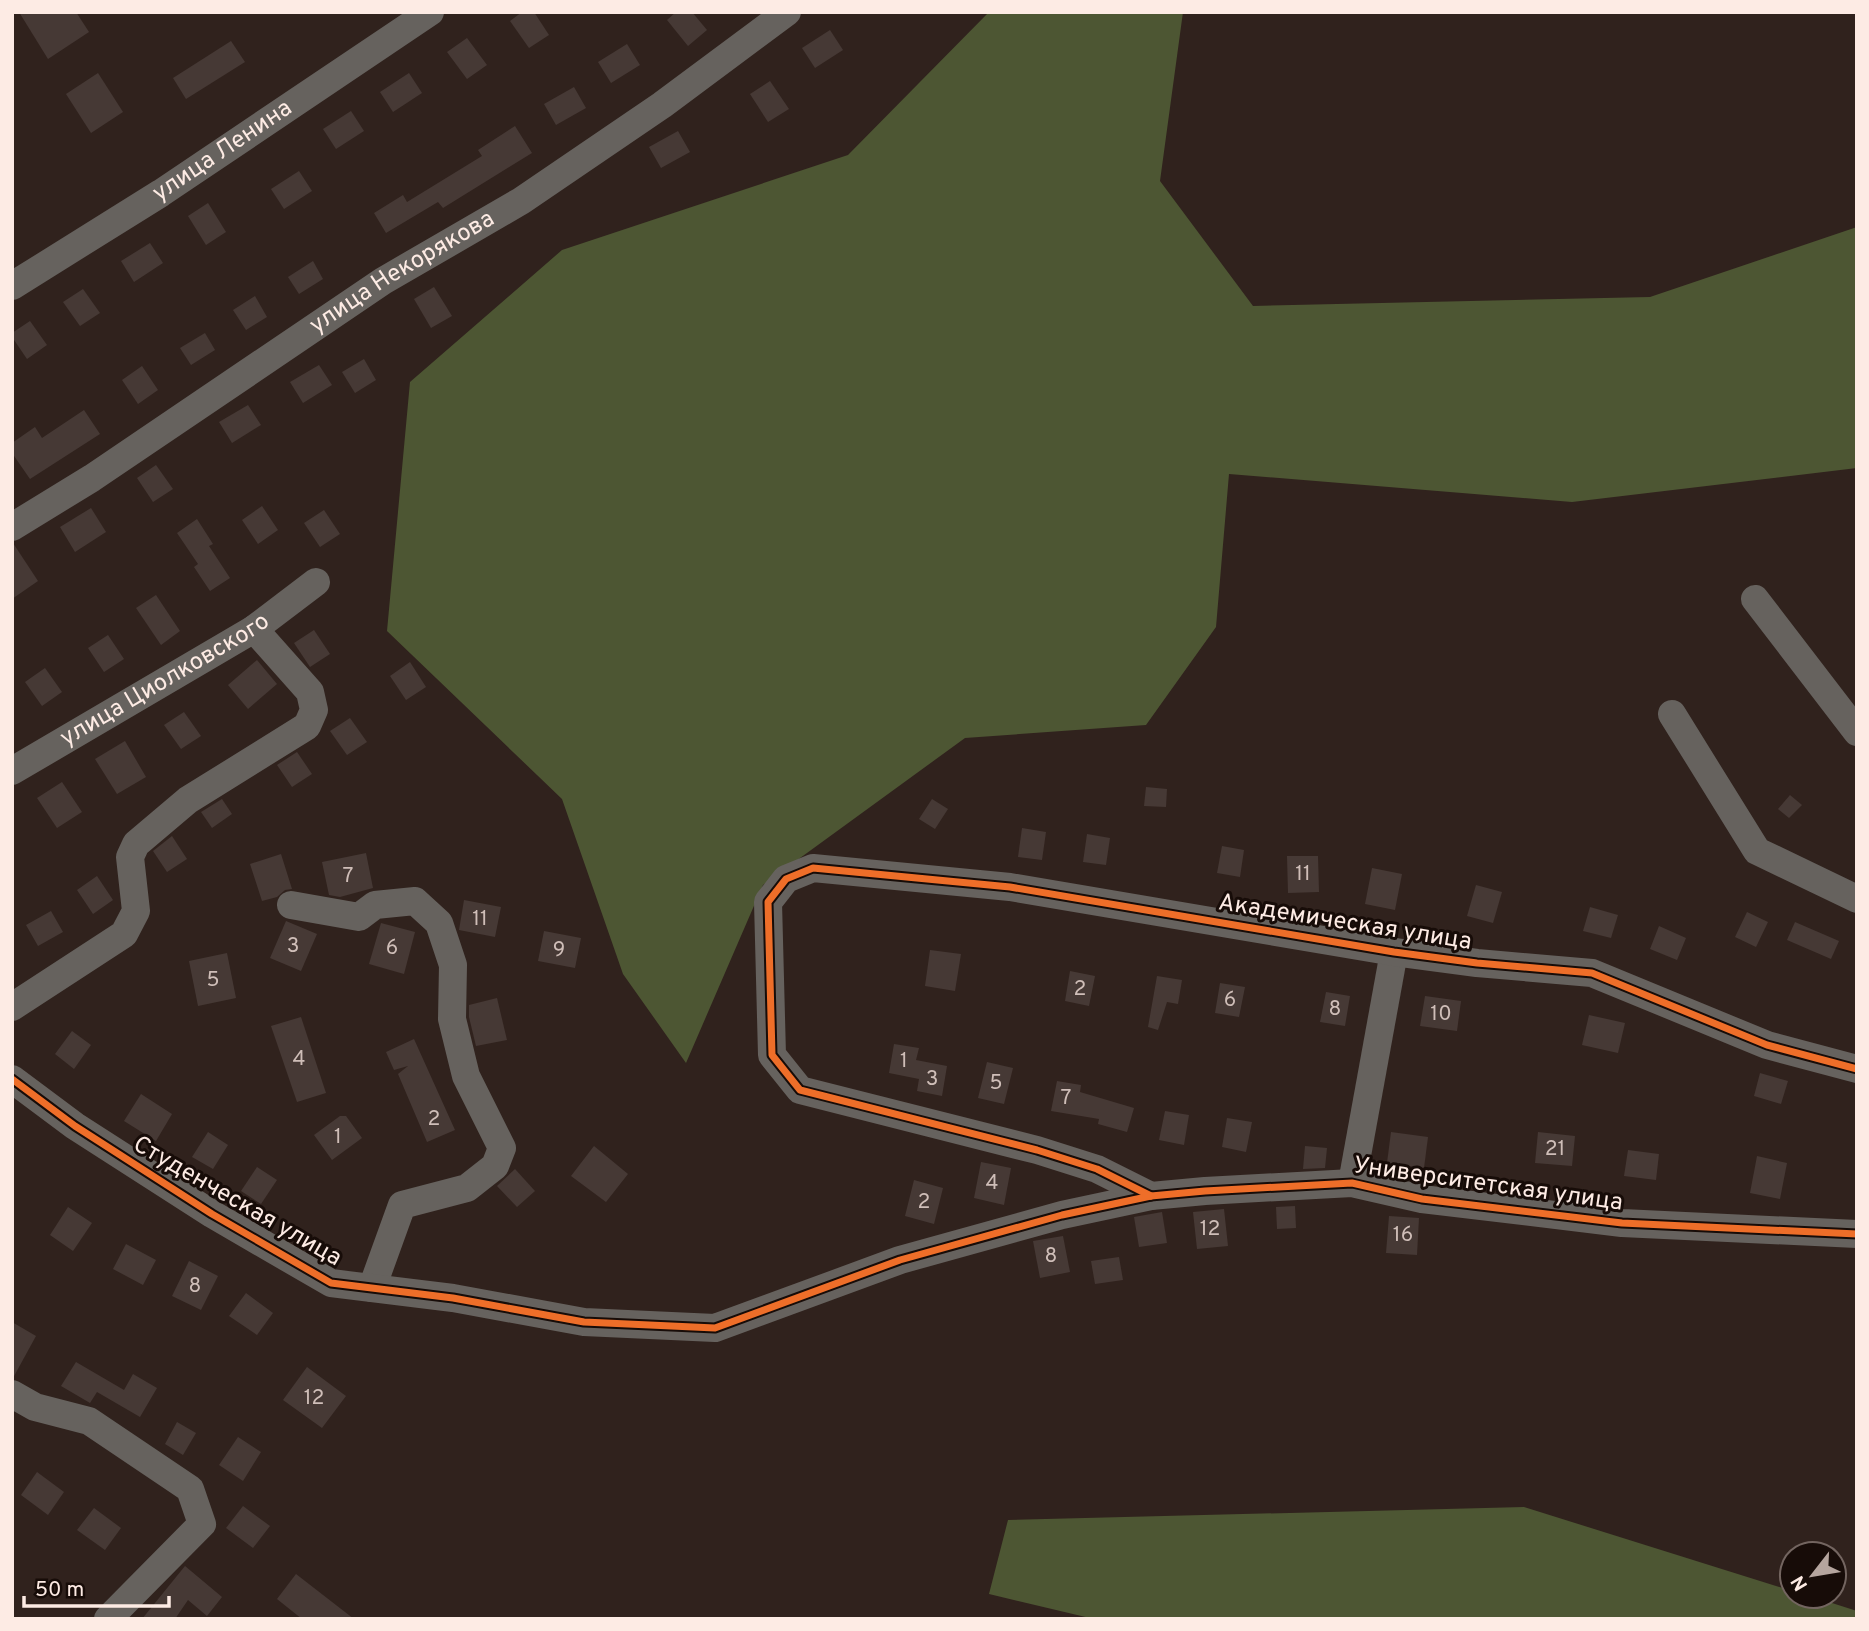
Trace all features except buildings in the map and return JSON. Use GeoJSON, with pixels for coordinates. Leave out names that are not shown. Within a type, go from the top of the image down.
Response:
{"type":"FeatureCollection","features":[{"type":"Feature","properties":{"kind":"street","name":"улица Ленина"},"geometry":{"type":"LineString","coordinates":[[12,286],[161,193],[430,12]]}},
{"type":"Feature","properties":{"kind":"street","name":"улица Некорякова"},"geometry":{"type":"LineString","coordinates":[[12,527],[92,478],[383,281],[521,201],[662,105],[786,12]]}},
{"type":"Feature","properties":{"kind":"street","name":"улица Циолковского"},"geometry":{"type":"LineString","coordinates":[[12,771],[254,629],[316,582]]}},
{"type":"Feature","properties":{"kind":"street"},"geometry":{"type":"LineString","coordinates":[[1755,599],[1857,732]]}},
{"type":"Feature","properties":{"kind":"street"},"geometry":{"type":"LineString","coordinates":[[12,1007],[124,934],[136,911],[131,857],[136,844],[188,800],[307,726],[314,710],[310,692],[254,629]]}},
{"type":"Feature","properties":{"kind":"street"},"geometry":{"type":"LineString","coordinates":[[1672,714],[1757,851],[1857,899]]}},
{"type":"Feature","properties":{"kind":"street","name":"Академическая улица"},"geometry":{"type":"LineString","coordinates":[[1151,1196],[1097,1169],[1037,1150],[800,1090],[772,1055],[768,902],[786,879],[813,868],[1010,887],[1394,952],[1477,963],[1592,973],[1767,1045],[1857,1069]]}},
{"type":"Feature","properties":{"kind":"street"},"geometry":{"type":"LineString","coordinates":[[291,905],[359,917],[376,905],[415,901],[439,923],[453,965],[452,1019],[466,1076],[502,1148],[495,1166],[467,1188],[402,1205],[372,1287]]}},
{"type":"Feature","properties":{"kind":"street"},"geometry":{"type":"LineString","coordinates":[[1352,1183],[1394,952]]}},
{"type":"Feature","properties":{"kind":"street","name":"Студенческая улица"},"geometry":{"type":"LineString","coordinates":[[12,1079],[75,1126],[212,1214],[331,1283],[453,1298],[584,1322],[715,1328]]}},
{"type":"Feature","properties":{"kind":"street","name":"Университетская улица"},"geometry":{"type":"LineString","coordinates":[[715,1328],[900,1260],[1062,1215],[1151,1196],[1205,1191],[1352,1183],[1422,1199],[1622,1223],[1857,1234]]}},
{"type":"Feature","properties":{"kind":"street"},"geometry":{"type":"LineString","coordinates":[[12,1394],[35,1407],[89,1421],[190,1489],[202,1524],[108,1619]]}},
{"type":"Feature","properties":{"kind":"green space"},"geometry":{"type":"Polygon","coordinates":[[[989,12],[1183,12],[1160,181],[1253,306],[1650,297],[1857,227],[1857,468],[1572,502],[1229,474],[1216,627],[1146,725],[965,738],[763,885],[686,1063],[623,974],[562,799],[387,631],[410,382],[562,250],[848,155],[989,12]]]}},
{"type":"Feature","properties":{"kind":"green space"},"geometry":{"type":"Polygon","coordinates":[[[1524,1507],[1778,1587],[1778,1610],[1848,1608],[1857,1611],[1857,1619],[1094,1619],[989,1594],[1008,1520],[1524,1507]]]}},
{"type":"Feature","properties":{"kind":"cycle path"},"geometry":{"type":"LineString","coordinates":[[1151,1196],[1097,1169],[1037,1150],[800,1090],[772,1055],[768,902],[786,879],[813,868],[1010,887],[1394,952],[1477,963],[1592,973],[1767,1045],[1857,1069]]}},
{"type":"Feature","properties":{"kind":"cycle path"},"geometry":{"type":"LineString","coordinates":[[12,1079],[75,1126],[212,1214],[331,1283],[453,1298],[584,1322],[715,1328],[900,1260],[1062,1215],[1151,1196],[1205,1191],[1352,1183],[1422,1199],[1622,1223],[1857,1234]]}}]}
